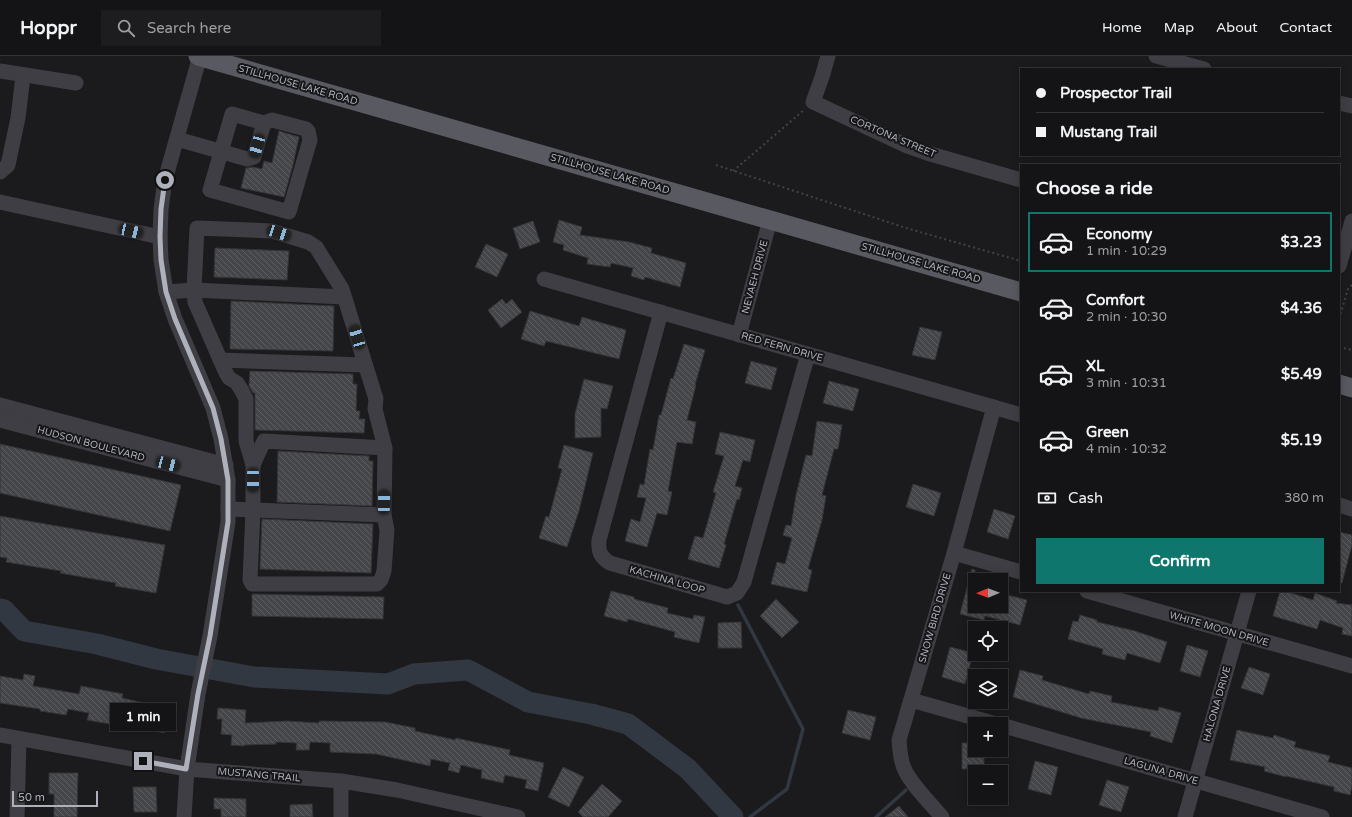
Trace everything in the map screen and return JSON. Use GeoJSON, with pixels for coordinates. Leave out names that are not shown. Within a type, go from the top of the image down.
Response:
{"type":"FeatureCollection","features":[{"type":"Feature","properties":{"kind":"main road","name":"STILLHOUSE LAKE ROAD"},"geometry":{"type":"LineString","coordinates":[[200,56],[1020,292]]}},
{"type":"Feature","properties":{"kind":"main road"},"geometry":{"type":"LineString","coordinates":[[1340,384],[1352,388]]}},
{"type":"Feature","properties":{"kind":"street"},"geometry":{"type":"LineString","coordinates":[[184,817],[186,769],[198,694],[210,636],[228,522],[228,480],[221,439],[213,408],[175,319],[166,292],[161,260],[161,209],[165,180],[200,56]]}},
{"type":"Feature","properties":{"kind":"street"},"geometry":{"type":"LineString","coordinates":[[813,102],[828,56]]}},
{"type":"Feature","properties":{"kind":"street"},"geometry":{"type":"LineString","coordinates":[[1156,56],[1200,68]]}},
{"type":"Feature","properties":{"kind":"street"},"geometry":{"type":"LineString","coordinates":[[0,72],[76,83]]}},
{"type":"Feature","properties":{"kind":"street"},"geometry":{"type":"LineString","coordinates":[[0,172],[8,165],[18,118],[23,76]]}},
{"type":"Feature","properties":{"kind":"street","name":"CORTONA STREET"},"geometry":{"type":"LineString","coordinates":[[813,102],[907,146],[1020,180]]}},
{"type":"Feature","properties":{"kind":"street"},"geometry":{"type":"LineString","coordinates":[[1340,103],[1352,106]]}},
{"type":"Feature","properties":{"kind":"street"},"geometry":{"type":"LineString","coordinates":[[232,114],[264,123],[272,120],[306,129],[310,140],[289,212],[210,190],[221,152],[232,114]]}},
{"type":"Feature","properties":{"kind":"street"},"geometry":{"type":"LineString","coordinates":[[177,139],[251,159],[254,157],[264,123]]}},
{"type":"Feature","properties":{"kind":"street"},"geometry":{"type":"LineString","coordinates":[[0,202],[160,237]]}},
{"type":"Feature","properties":{"kind":"street","name":"NEVAEH DRIVE"},"geometry":{"type":"LineString","coordinates":[[739,335],[770,220]]}},
{"type":"Feature","properties":{"kind":"street"},"geometry":{"type":"LineString","coordinates":[[1340,262],[1352,221]]}},
{"type":"Feature","properties":{"kind":"street"},"geometry":{"type":"LineString","coordinates":[[197,228],[272,231],[308,242],[316,247],[342,289],[376,399],[375,409],[385,448],[384,515],[387,530],[384,571],[381,580],[377,584],[252,584],[250,580],[254,510],[253,465],[246,441],[246,400],[237,383],[229,378],[226,373],[195,302],[194,290],[197,228]]}},
{"type":"Feature","properties":{"kind":"street"},"geometry":{"type":"LineString","coordinates":[[1340,265],[1352,268]]}},
{"type":"Feature","properties":{"kind":"street","name":"RED FERN DRIVE"},"geometry":{"type":"LineString","coordinates":[[544,279],[1020,415]]}},
{"type":"Feature","properties":{"kind":"street"},"geometry":{"type":"LineString","coordinates":[[166,292],[194,290],[344,297]]}},
{"type":"Feature","properties":{"kind":"street","name":"KACHINA LOOP"},"geometry":{"type":"LineString","coordinates":[[661,312],[598,550],[602,558],[610,563],[727,597],[737,593],[744,582],[808,354]]}},
{"type":"Feature","properties":{"kind":"street"},"geometry":{"type":"LineString","coordinates":[[220,360],[365,365]]}},
{"type":"Feature","properties":{"kind":"street","name":"HUDSON BOULEVARD"},"geometry":{"type":"LineString","coordinates":[[0,404],[226,465]]}},
{"type":"Feature","properties":{"kind":"street","name":"SNOW BIRD DRIVE"},"geometry":{"type":"LineString","coordinates":[[942,817],[904,769],[900,753],[899,740],[954,553],[994,407]]}},
{"type":"Feature","properties":{"kind":"street","name":"HUDSON BOULEVARD"},"geometry":{"type":"LineString","coordinates":[[0,420],[228,480]]}},
{"type":"Feature","properties":{"kind":"street"},"geometry":{"type":"LineString","coordinates":[[253,465],[264,441],[385,448]]}},
{"type":"Feature","properties":{"kind":"street"},"geometry":{"type":"LineString","coordinates":[[1340,505],[1352,509]]}},
{"type":"Feature","properties":{"kind":"street"},"geometry":{"type":"LineString","coordinates":[[228,509],[384,515]]}},
{"type":"Feature","properties":{"kind":"street"},"geometry":{"type":"LineString","coordinates":[[954,553],[1020,572]]}},
{"type":"Feature","properties":{"kind":"street","name":"WHITE MOON DRIVE"},"geometry":{"type":"LineString","coordinates":[[1090,592],[1352,666]]}},
{"type":"Feature","properties":{"kind":"street","name":"HALONA DRIVE"},"geometry":{"type":"LineString","coordinates":[[1185,817],[1249,592]]}},
{"type":"Feature","properties":{"kind":"street"},"geometry":{"type":"LineString","coordinates":[[911,700],[971,717]]}},
{"type":"Feature","properties":{"kind":"street","name":"LAGUNA DRIVE"},"geometry":{"type":"LineString","coordinates":[[1008,728],[1322,817]]}},
{"type":"Feature","properties":{"kind":"street","name":"MUSTANG TRAIL"},"geometry":{"type":"LineString","coordinates":[[0,735],[186,769],[341,782],[397,790],[518,817]]}},
{"type":"Feature","properties":{"kind":"street"},"geometry":{"type":"LineString","coordinates":[[17,817],[19,739]]}},
{"type":"Feature","properties":{"kind":"street"},"geometry":{"type":"LineString","coordinates":[[340,817],[341,782]]}},
{"type":"Feature","properties":{"kind":"path"},"geometry":{"type":"LineString","coordinates":[[733,171],[813,102]]}},
{"type":"Feature","properties":{"kind":"path"},"geometry":{"type":"LineString","coordinates":[[716,165],[906,228],[1020,261]]}},
{"type":"Feature","properties":{"kind":"path"},"geometry":{"type":"LineString","coordinates":[[1340,316],[1348,289],[1352,285]]}},
{"type":"Feature","properties":{"kind":"path"},"geometry":{"type":"LineString","coordinates":[[1340,347],[1352,350]]}},
{"type":"Feature","properties":{"kind":"building"},"geometry":{"type":"Polygon","coordinates":[[[279,131],[299,137],[284,197],[241,188],[246,168],[253,167],[262,169],[264,161],[272,163],[279,131]]]}},
{"type":"Feature","properties":{"kind":"building"},"geometry":{"type":"Polygon","coordinates":[[[559,220],[582,227],[580,235],[629,242],[652,248],[651,253],[686,263],[680,287],[645,277],[644,280],[631,276],[633,268],[611,263],[610,267],[587,264],[588,258],[563,250],[564,245],[553,242],[559,220]]]}},
{"type":"Feature","properties":{"kind":"building"},"geometry":{"type":"Polygon","coordinates":[[[533,221],[540,242],[520,249],[513,228],[533,221]]]}},
{"type":"Feature","properties":{"kind":"building"},"geometry":{"type":"Polygon","coordinates":[[[486,244],[508,254],[497,277],[475,267],[486,244]]]}},
{"type":"Feature","properties":{"kind":"building"},"geometry":{"type":"Polygon","coordinates":[[[215,248],[289,251],[287,280],[214,277],[215,248]]]}},
{"type":"Feature","properties":{"kind":"building"},"geometry":{"type":"Polygon","coordinates":[[[502,299],[506,304],[512,299],[522,312],[501,328],[488,310],[502,299]]]}},
{"type":"Feature","properties":{"kind":"building"},"geometry":{"type":"Polygon","coordinates":[[[231,301],[334,306],[333,351],[230,349],[231,301]]]}},
{"type":"Feature","properties":{"kind":"building"},"geometry":{"type":"Polygon","coordinates":[[[530,311],[579,326],[582,317],[626,330],[619,359],[546,341],[544,346],[521,339],[530,311]]]}},
{"type":"Feature","properties":{"kind":"building"},"geometry":{"type":"Polygon","coordinates":[[[920,327],[942,332],[935,360],[912,355],[920,327]]]}},
{"type":"Feature","properties":{"kind":"building"},"geometry":{"type":"Polygon","coordinates":[[[684,344],[705,350],[687,420],[696,422],[692,444],[677,442],[668,491],[672,492],[667,515],[657,513],[647,547],[625,541],[631,519],[640,522],[646,498],[637,497],[640,484],[644,485],[650,449],[653,450],[659,415],[661,415],[671,378],[673,379],[684,344]]]}},
{"type":"Feature","properties":{"kind":"building"},"geometry":{"type":"Polygon","coordinates":[[[751,361],[777,368],[771,390],[745,383],[751,361]]]}},
{"type":"Feature","properties":{"kind":"building"},"geometry":{"type":"Polygon","coordinates":[[[250,371],[353,374],[353,384],[357,384],[356,411],[360,411],[359,419],[365,419],[364,433],[255,430],[255,393],[253,393],[249,386],[250,371]]]}},
{"type":"Feature","properties":{"kind":"building"},"geometry":{"type":"Polygon","coordinates":[[[584,379],[613,386],[607,409],[601,408],[601,437],[575,438],[575,414],[584,379]]]}},
{"type":"Feature","properties":{"kind":"building"},"geometry":{"type":"Polygon","coordinates":[[[829,381],[859,389],[853,411],[823,403],[829,381]]]}},
{"type":"Feature","properties":{"kind":"building"},"geometry":{"type":"Polygon","coordinates":[[[817,421],[842,425],[838,449],[834,449],[822,495],[826,496],[822,520],[808,569],[812,570],[807,592],[771,584],[777,562],[785,564],[792,538],[783,535],[786,525],[791,526],[796,495],[806,455],[812,456],[817,421]]]}},
{"type":"Feature","properties":{"kind":"building"},"geometry":{"type":"Polygon","coordinates":[[[720,432],[755,440],[750,462],[743,460],[735,486],[742,488],[739,500],[737,499],[724,544],[726,545],[719,568],[688,559],[695,536],[703,538],[716,493],[713,492],[724,456],[715,454],[720,432]]]}},
{"type":"Feature","properties":{"kind":"building"},"geometry":{"type":"Polygon","coordinates":[[[0,444],[181,485],[170,531],[0,493],[0,444]]]}},
{"type":"Feature","properties":{"kind":"building"},"geometry":{"type":"Polygon","coordinates":[[[564,445],[593,453],[579,511],[567,547],[539,538],[546,516],[549,517],[562,469],[558,468],[564,445]]]}},
{"type":"Feature","properties":{"kind":"building"},"geometry":{"type":"Polygon","coordinates":[[[278,451],[369,456],[369,461],[373,461],[372,506],[277,502],[278,451]]]}},
{"type":"Feature","properties":{"kind":"building"},"geometry":{"type":"Polygon","coordinates":[[[913,484],[941,493],[934,516],[906,507],[913,484]]]}},
{"type":"Feature","properties":{"kind":"building"},"geometry":{"type":"Polygon","coordinates":[[[994,509],[1015,516],[1008,539],[987,532],[994,509]]]}},
{"type":"Feature","properties":{"kind":"building"},"geometry":{"type":"Polygon","coordinates":[[[0,516],[165,545],[156,593],[115,586],[116,583],[60,573],[61,571],[6,562],[7,558],[0,557],[0,516]]]}},
{"type":"Feature","properties":{"kind":"building"},"geometry":{"type":"Polygon","coordinates":[[[262,519],[373,524],[371,573],[260,569],[262,519]]]}},
{"type":"Feature","properties":{"kind":"building"},"geometry":{"type":"Polygon","coordinates":[[[1340,532],[1352,535],[1352,545],[1342,583],[1340,582],[1340,532]]]}},
{"type":"Feature","properties":{"kind":"building"},"geometry":{"type":"Polygon","coordinates":[[[972,569],[975,570],[975,573],[971,573],[972,569]]]}},
{"type":"Feature","properties":{"kind":"building"},"geometry":{"type":"Polygon","coordinates":[[[968,584],[968,613],[1008,613],[1008,595],[1027,600],[1020,625],[985,616],[984,620],[960,614],[968,584]]]}},
{"type":"Feature","properties":{"kind":"building"},"geometry":{"type":"Polygon","coordinates":[[[611,591],[668,608],[667,613],[693,619],[694,615],[705,617],[699,643],[674,637],[675,632],[628,619],[627,622],[604,616],[611,591]]]}},
{"type":"Feature","properties":{"kind":"building"},"geometry":{"type":"Polygon","coordinates":[[[1280,592],[1288,592],[1313,600],[1315,593],[1337,601],[1336,603],[1352,605],[1352,636],[1342,634],[1343,628],[1320,620],[1317,629],[1273,616],[1280,592]]]}},
{"type":"Feature","properties":{"kind":"building"},"geometry":{"type":"Polygon","coordinates":[[[252,594],[384,597],[383,619],[252,616],[252,594]]]}},
{"type":"Feature","properties":{"kind":"building"},"geometry":{"type":"Polygon","coordinates":[[[776,599],[799,622],[782,638],[760,616],[776,599]]]}},
{"type":"Feature","properties":{"kind":"building"},"geometry":{"type":"Polygon","coordinates":[[[1080,615],[1097,620],[1097,622],[1135,631],[1167,642],[1160,663],[1127,653],[1125,660],[1102,654],[1103,649],[1068,639],[1073,621],[1078,622],[1080,615]]]}},
{"type":"Feature","properties":{"kind":"building"},"geometry":{"type":"Polygon","coordinates":[[[741,622],[742,648],[718,648],[718,623],[741,622]]]}},
{"type":"Feature","properties":{"kind":"building"},"geometry":{"type":"Polygon","coordinates":[[[1187,645],[1208,651],[1200,677],[1180,671],[1187,645]]]}},
{"type":"Feature","properties":{"kind":"building"},"geometry":{"type":"Polygon","coordinates":[[[950,647],[968,652],[968,661],[971,661],[965,684],[942,677],[950,647]]]}},
{"type":"Feature","properties":{"kind":"building"},"geometry":{"type":"Polygon","coordinates":[[[1249,667],[1270,674],[1263,695],[1241,688],[1249,667]]]}},
{"type":"Feature","properties":{"kind":"building"},"geometry":{"type":"Polygon","coordinates":[[[1020,670],[1043,676],[1042,680],[1089,694],[1090,691],[1112,696],[1111,702],[1158,711],[1159,707],[1181,713],[1172,743],[1150,736],[1151,732],[1081,718],[1013,697],[1020,670]]]}},
{"type":"Feature","properties":{"kind":"building"},"geometry":{"type":"Polygon","coordinates":[[[24,674],[35,676],[33,686],[79,694],[81,686],[123,694],[122,698],[170,709],[164,733],[133,726],[133,728],[87,720],[89,713],[68,709],[66,715],[40,711],[40,709],[0,703],[0,676],[23,680],[24,674]]]}},
{"type":"Feature","properties":{"kind":"building"},"geometry":{"type":"Polygon","coordinates":[[[218,708],[246,710],[245,723],[287,721],[319,723],[319,721],[385,722],[415,728],[415,731],[455,740],[456,738],[510,750],[509,755],[544,763],[538,791],[525,788],[527,780],[505,775],[503,783],[481,778],[482,770],[461,765],[459,773],[448,770],[450,763],[431,759],[430,766],[376,754],[330,752],[330,743],[310,742],[309,750],[296,750],[297,743],[276,742],[276,744],[244,746],[231,745],[232,735],[221,734],[222,719],[217,719],[218,708]]]}},
{"type":"Feature","properties":{"kind":"building"},"geometry":{"type":"Polygon","coordinates":[[[848,710],[876,717],[870,740],[842,733],[848,710]]]}},
{"type":"Feature","properties":{"kind":"building"},"geometry":{"type":"Polygon","coordinates":[[[1237,730],[1273,738],[1274,735],[1296,742],[1294,747],[1330,756],[1328,762],[1352,768],[1352,786],[1350,795],[1334,791],[1334,787],[1286,777],[1264,771],[1265,767],[1230,760],[1237,730]]]}},
{"type":"Feature","properties":{"kind":"building"},"geometry":{"type":"Polygon","coordinates":[[[962,743],[968,743],[968,757],[984,757],[984,765],[968,765],[968,769],[962,769],[962,743]]]}},
{"type":"Feature","properties":{"kind":"building"},"geometry":{"type":"Polygon","coordinates":[[[1035,761],[1058,767],[1051,795],[1028,789],[1035,761]]]}},
{"type":"Feature","properties":{"kind":"building"},"geometry":{"type":"Polygon","coordinates":[[[563,767],[584,777],[569,807],[548,797],[563,767]]]}},
{"type":"Feature","properties":{"kind":"building"},"geometry":{"type":"Polygon","coordinates":[[[49,773],[78,773],[77,817],[54,817],[54,794],[49,794],[49,773]]]}},
{"type":"Feature","properties":{"kind":"building"},"geometry":{"type":"Polygon","coordinates":[[[1107,780],[1129,787],[1121,812],[1099,805],[1107,780]]]}},
{"type":"Feature","properties":{"kind":"building"},"geometry":{"type":"Polygon","coordinates":[[[602,784],[622,801],[608,817],[583,817],[578,812],[602,784]]]}},
{"type":"Feature","properties":{"kind":"building"},"geometry":{"type":"Polygon","coordinates":[[[133,787],[156,787],[157,812],[134,812],[133,787]]]}},
{"type":"Feature","properties":{"kind":"building"},"geometry":{"type":"Polygon","coordinates":[[[214,798],[246,799],[246,817],[221,817],[221,809],[214,809],[214,798]]]}},
{"type":"Feature","properties":{"kind":"building"},"geometry":{"type":"Polygon","coordinates":[[[312,804],[313,817],[290,817],[290,805],[312,804]]]}},
{"type":"Feature","properties":{"kind":"building"},"geometry":{"type":"Polygon","coordinates":[[[899,806],[908,817],[885,817],[899,806]]]}},
{"type":"Feature","properties":{"kind":"waterway"},"geometry":{"type":"LineString","coordinates":[[738,605],[803,729],[787,789],[750,817]]}},
{"type":"Feature","properties":{"kind":"waterway"},"geometry":{"type":"LineString","coordinates":[[0,609],[4,610],[24,631],[97,644],[156,659],[254,677],[388,684],[414,674],[468,670],[528,702],[591,714],[628,724],[688,769],[733,817]]}},
{"type":"Feature","properties":{"kind":"waterway"},"geometry":{"type":"LineString","coordinates":[[876,817],[906,790]]}},
{"type":"Feature","properties":{"kind":"route"},"geometry":{"type":"LineString","coordinates":[[143,761],[186,769],[198,694],[210,636],[228,522],[228,480],[221,439],[213,408],[175,319],[166,292],[161,260],[160,237],[161,209],[165,180]]}}]}
